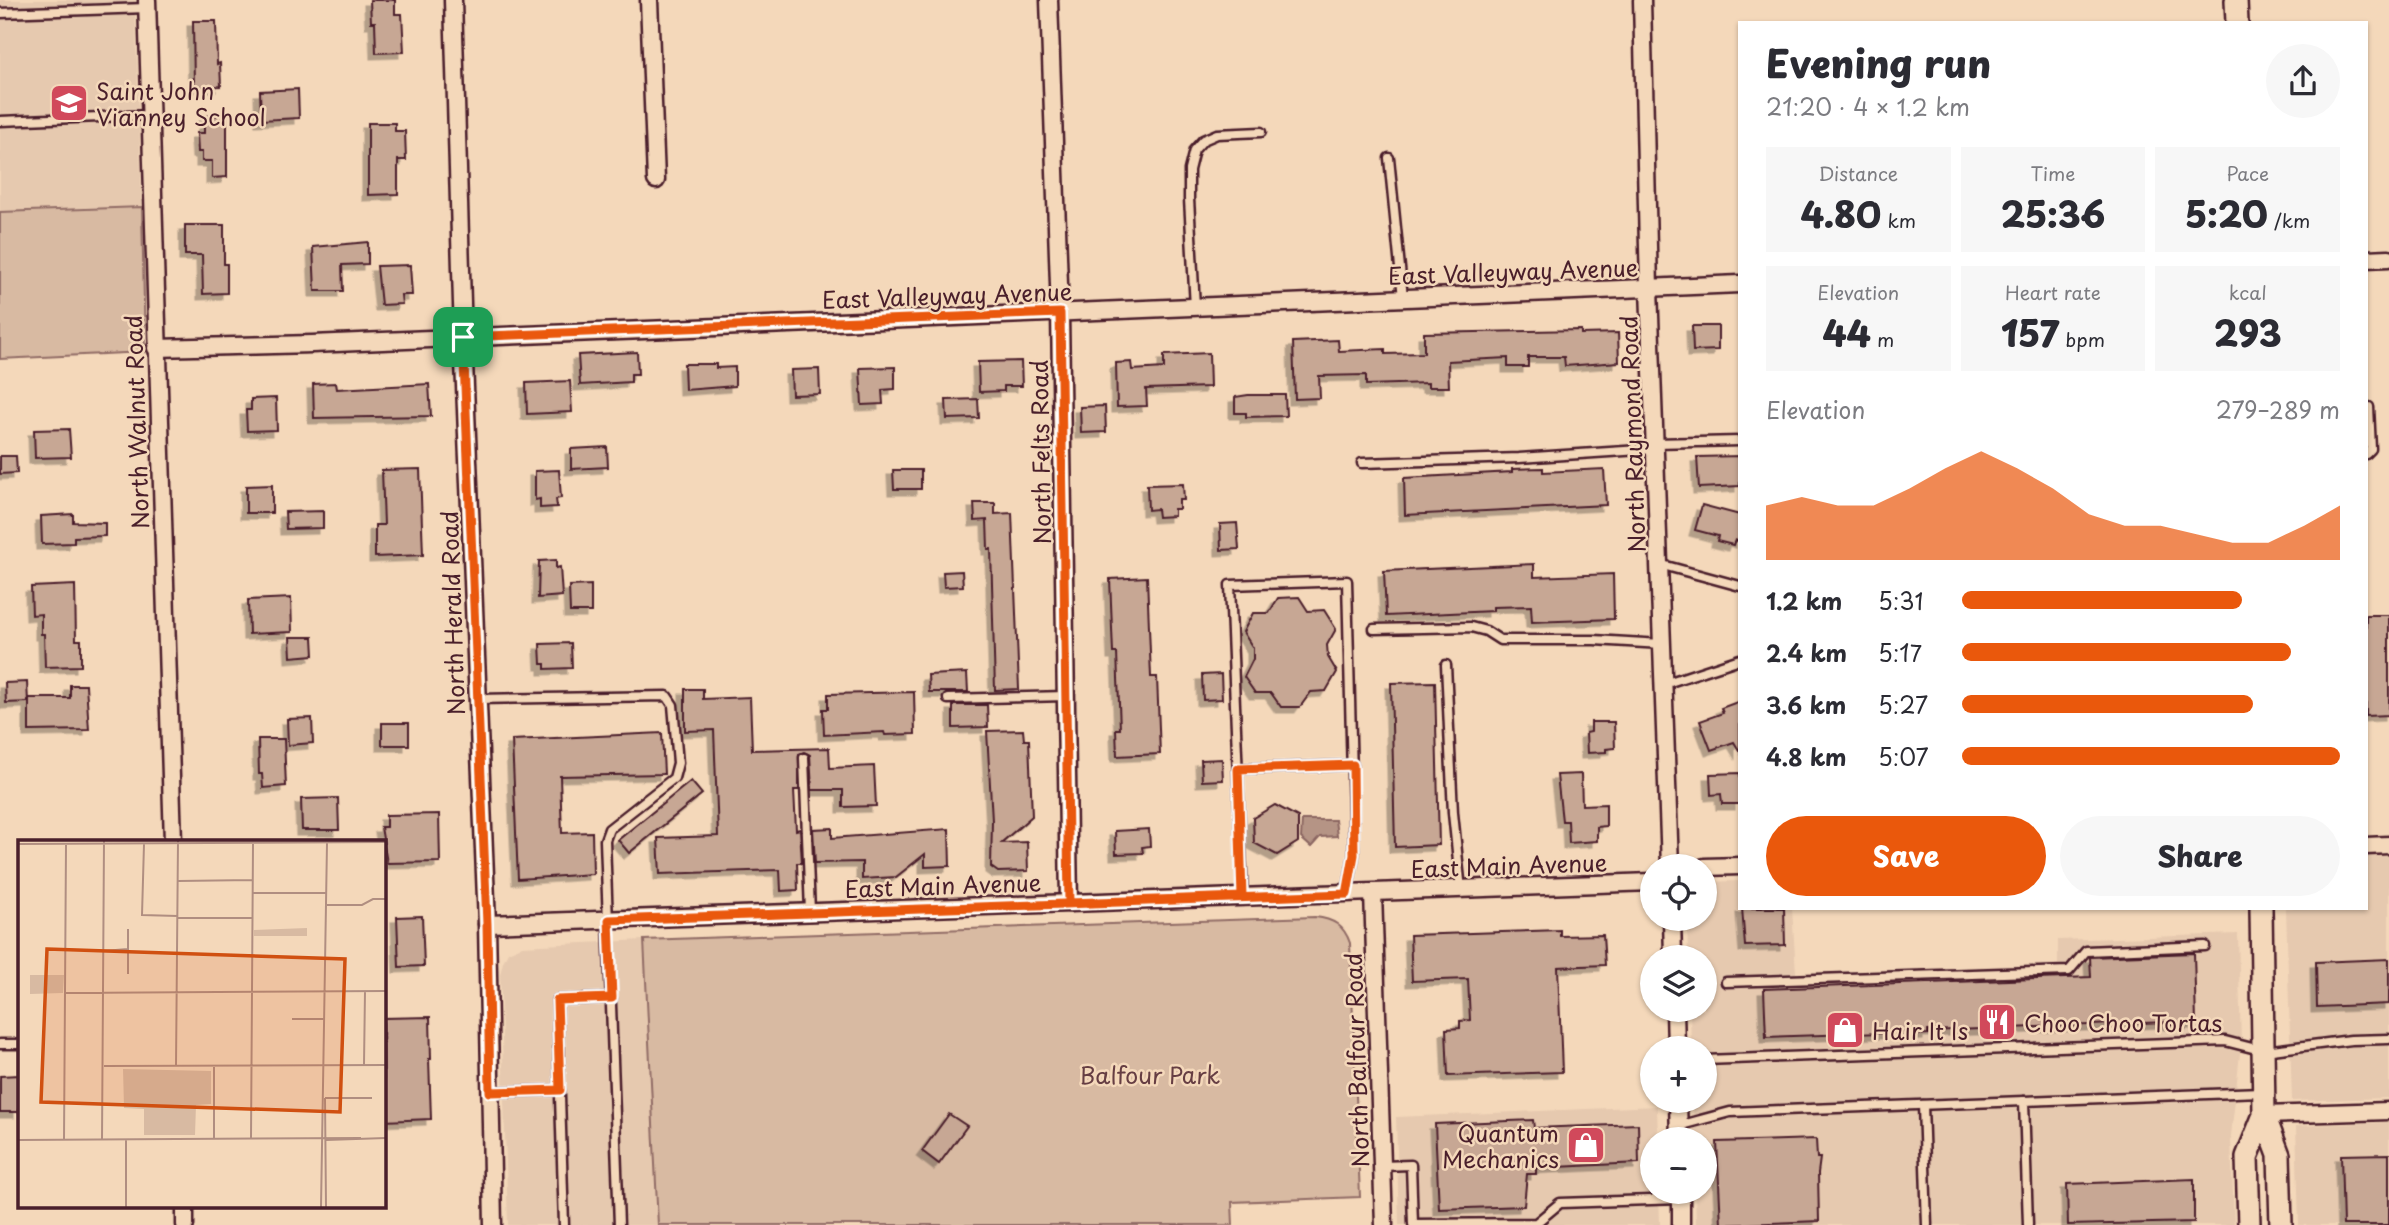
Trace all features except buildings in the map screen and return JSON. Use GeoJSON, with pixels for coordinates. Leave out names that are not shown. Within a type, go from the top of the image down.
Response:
{"type":"FeatureCollection","features":[{"type":"Feature","properties":{"kind":"main road"},"geometry":{"type":"LineString","coordinates":[[2236,0],[2237,21]]}},
{"type":"Feature","properties":{"kind":"main road"},"geometry":{"type":"LineString","coordinates":[[2261,910],[2264,1115],[2279,1155],[2281,1225]]}},
{"type":"Feature","properties":{"kind":"main road"},"geometry":{"type":"LineString","coordinates":[[2249,1225],[2247,1157],[2264,1115]]}},
{"type":"Feature","properties":{"kind":"street","name":"North Herald Road"},"geometry":{"type":"LineString","coordinates":[[453,0],[463,337],[487,924],[493,1225]]}},
{"type":"Feature","properties":{"kind":"street"},"geometry":{"type":"LineString","coordinates":[[649,0],[656,180]]}},
{"type":"Feature","properties":{"kind":"street","name":"North Felts Road"},"geometry":{"type":"LineString","coordinates":[[1049,0],[1060,313],[1069,903]]}},
{"type":"Feature","properties":{"kind":"street","name":"North Raymond Road"},"geometry":{"type":"LineString","coordinates":[[1642,0],[1649,288],[1670,854]]}},
{"type":"Feature","properties":{"kind":"street","name":"North Walnut Road"},"geometry":{"type":"LineString","coordinates":[[147,4],[173,840]]}},
{"type":"Feature","properties":{"kind":"street"},"geometry":{"type":"LineString","coordinates":[[2368,259],[2389,258]]}},
{"type":"Feature","properties":{"kind":"street","name":"East Valleyway Avenue"},"geometry":{"type":"LineString","coordinates":[[156,348],[1738,284]]}},
{"type":"Feature","properties":{"kind":"street"},"geometry":{"type":"LineString","coordinates":[[2368,846],[2389,845]]}},
{"type":"Feature","properties":{"kind":"street"},"geometry":{"type":"LineString","coordinates":[[1717,867],[1738,866]]}},
{"type":"Feature","properties":{"kind":"street","name":"East Main Avenue"},"geometry":{"type":"LineString","coordinates":[[487,924],[1640,883]]}},
{"type":"Feature","properties":{"kind":"street","name":"North Balfour Road"},"geometry":{"type":"LineString","coordinates":[[1373,893],[1384,1225]]}},
{"type":"Feature","properties":{"kind":"street"},"geometry":{"type":"LineString","coordinates":[[2264,1115],[2389,1111]]}},
{"type":"Feature","properties":{"kind":"street"},"geometry":{"type":"LineString","coordinates":[[1681,1204],[1682,1225]]}},
{"type":"Feature","properties":{"kind":"lane"},"geometry":{"type":"LineString","coordinates":[[0,13],[147,4]]}},
{"type":"Feature","properties":{"kind":"lane"},"geometry":{"type":"LineString","coordinates":[[0,121],[151,115]]}},
{"type":"Feature","properties":{"kind":"lane"},"geometry":{"type":"LineString","coordinates":[[1195,307],[1189,199],[1189,170],[1194,150],[1203,140],[1217,134],[1261,132]]}},
{"type":"Feature","properties":{"kind":"lane"},"geometry":{"type":"LineString","coordinates":[[1389,158],[1403,298]]}},
{"type":"Feature","properties":{"kind":"lane"},"geometry":{"type":"LineString","coordinates":[[2368,452],[2371,449],[2369,407]]}},
{"type":"Feature","properties":{"kind":"lane"},"geometry":{"type":"LineString","coordinates":[[1362,463],[1520,458],[1738,441]]}},
{"type":"Feature","properties":{"kind":"lane"},"geometry":{"type":"LineString","coordinates":[[1660,564],[1738,585]]}},
{"type":"Feature","properties":{"kind":"lane"},"geometry":{"type":"LineString","coordinates":[[1242,897],[1230,585],[1347,581],[1354,855],[1347,894]]}},
{"type":"Feature","properties":{"kind":"lane"},"geometry":{"type":"LineString","coordinates":[[1374,629],[1471,627],[1500,639],[1662,644]]}},
{"type":"Feature","properties":{"kind":"lane"},"geometry":{"type":"LineString","coordinates":[[1664,684],[1738,660]]}},
{"type":"Feature","properties":{"kind":"lane"},"geometry":{"type":"LineString","coordinates":[[1446,665],[1453,813],[1458,840],[1461,890]]}},
{"type":"Feature","properties":{"kind":"lane"},"geometry":{"type":"LineString","coordinates":[[478,699],[667,696],[674,705],[677,773],[609,829],[607,834],[619,1225]]}},
{"type":"Feature","properties":{"kind":"lane"},"geometry":{"type":"LineString","coordinates":[[948,699],[1066,696]]}},
{"type":"Feature","properties":{"kind":"lane"},"geometry":{"type":"LineString","coordinates":[[804,758],[810,912]]}},
{"type":"Feature","properties":{"kind":"lane"},"geometry":{"type":"LineString","coordinates":[[1238,769],[1353,765]]}},
{"type":"Feature","properties":{"kind":"lane"},"geometry":{"type":"LineString","coordinates":[[1726,982],[2070,971],[2086,951],[2205,946]]}},
{"type":"Feature","properties":{"kind":"lane"},"geometry":{"type":"LineString","coordinates":[[564,1225],[557,1000],[612,998]]}},
{"type":"Feature","properties":{"kind":"lane"},"geometry":{"type":"LineString","coordinates":[[1717,1060],[2225,1041],[2264,1051],[2351,1040],[2389,1039]]}},
{"type":"Feature","properties":{"kind":"lane"},"geometry":{"type":"LineString","coordinates":[[0,1044],[18,1044]]}},
{"type":"Feature","properties":{"kind":"lane"},"geometry":{"type":"LineString","coordinates":[[490,1092],[560,1090]]}},
{"type":"Feature","properties":{"kind":"lane"},"geometry":{"type":"LineString","coordinates":[[1694,1127],[1730,1112],[2264,1092]]}},
{"type":"Feature","properties":{"kind":"lane"},"geometry":{"type":"LineString","coordinates":[[2024,1101],[2028,1225]]}},
{"type":"Feature","properties":{"kind":"lane"},"geometry":{"type":"LineString","coordinates":[[1923,1105],[1927,1225]]}},
{"type":"Feature","properties":{"kind":"lane"},"geometry":{"type":"LineString","coordinates":[[1382,1166],[1411,1166],[1413,1224],[1536,1224],[1560,1203],[1640,1198]]}},
{"type":"Feature","properties":{"kind":"shaded area","name":"Saint John Vianney School"},"geometry":{"type":"Polygon","coordinates":[[[0,0],[135,0],[142,207],[0,212],[0,0]]]}},
{"type":"Feature","properties":{"kind":"shaded area"},"geometry":{"type":"Polygon","coordinates":[[[1302,820],[1335,820],[1337,836],[1320,837],[1311,847],[1301,838],[1302,820]]]}},
{"type":"Feature","properties":{"kind":"shaded area"},"geometry":{"type":"Polygon","coordinates":[[[2368,856],[2389,856],[2389,1098],[2292,1101],[2286,910],[2368,910],[2368,856]]]}},
{"type":"Feature","properties":{"kind":"shaded area"},"geometry":{"type":"Polygon","coordinates":[[[1738,881],[1738,910],[1792,910],[1796,973],[2058,964],[2058,940],[2238,934],[2241,1044],[2231,1136],[2234,1225],[1696,1225],[1695,1204],[1717,1204],[1717,1127],[1694,1127],[1693,1113],[1717,1113],[1717,1036],[1691,1036],[1690,1022],[1717,1022],[1717,945],[1688,945],[1687,931],[1717,931],[1717,882],[1738,881]]]}},
{"type":"Feature","properties":{"kind":"shaded area"},"geometry":{"type":"Polygon","coordinates":[[[644,940],[658,1225],[508,1225],[500,975],[503,962],[508,952],[522,946],[644,940]]]}},
{"type":"Feature","properties":{"kind":"shaded area"},"geometry":{"type":"Polygon","coordinates":[[[1640,1107],[1640,1113],[1657,1113],[1658,1127],[1640,1127],[1640,1204],[1659,1204],[1660,1225],[1399,1225],[1396,1117],[1640,1107]]]}},
{"type":"Feature","properties":{"kind":"shaded area"},"geometry":{"type":"Polygon","coordinates":[[[2389,1122],[2389,1225],[2299,1225],[2296,1126],[2389,1122]]]}},
{"type":"Feature","properties":{"kind":"green space"},"geometry":{"type":"Polygon","coordinates":[[[142,207],[145,352],[0,359],[0,212],[142,207]]]}},
{"type":"Feature","properties":{"kind":"green space","name":"Balfour Park"},"geometry":{"type":"Polygon","coordinates":[[[1315,917],[1337,924],[1350,943],[1360,1197],[1232,1202],[1233,1225],[658,1225],[644,940],[1315,917]]]}},
{"type":"Feature","properties":{"kind":"place","name":"Saint John Vianney School"},"geometry":{"type":"Point","coordinates":[69,103]}},
{"type":"Feature","properties":{"kind":"place","name":"Choo Choo Tortas"},"geometry":{"type":"Point","coordinates":[1997,1022]}},
{"type":"Feature","properties":{"kind":"place","name":"Hair It Is"},"geometry":{"type":"Point","coordinates":[1845,1030]}},
{"type":"Feature","properties":{"kind":"place","name":"Quantum Mechanics"},"geometry":{"type":"Point","coordinates":[1586,1145]}},
{"type":"Feature","properties":{"kind":"route"},"geometry":{"type":"LineString","coordinates":[[1060,313],[1069,903],[1242,897],[1238,769],[1353,765],[1354,855],[1347,894],[609,920],[612,998],[557,1000],[560,1090],[490,1092],[487,924],[463,337],[1060,313]]}}]}
